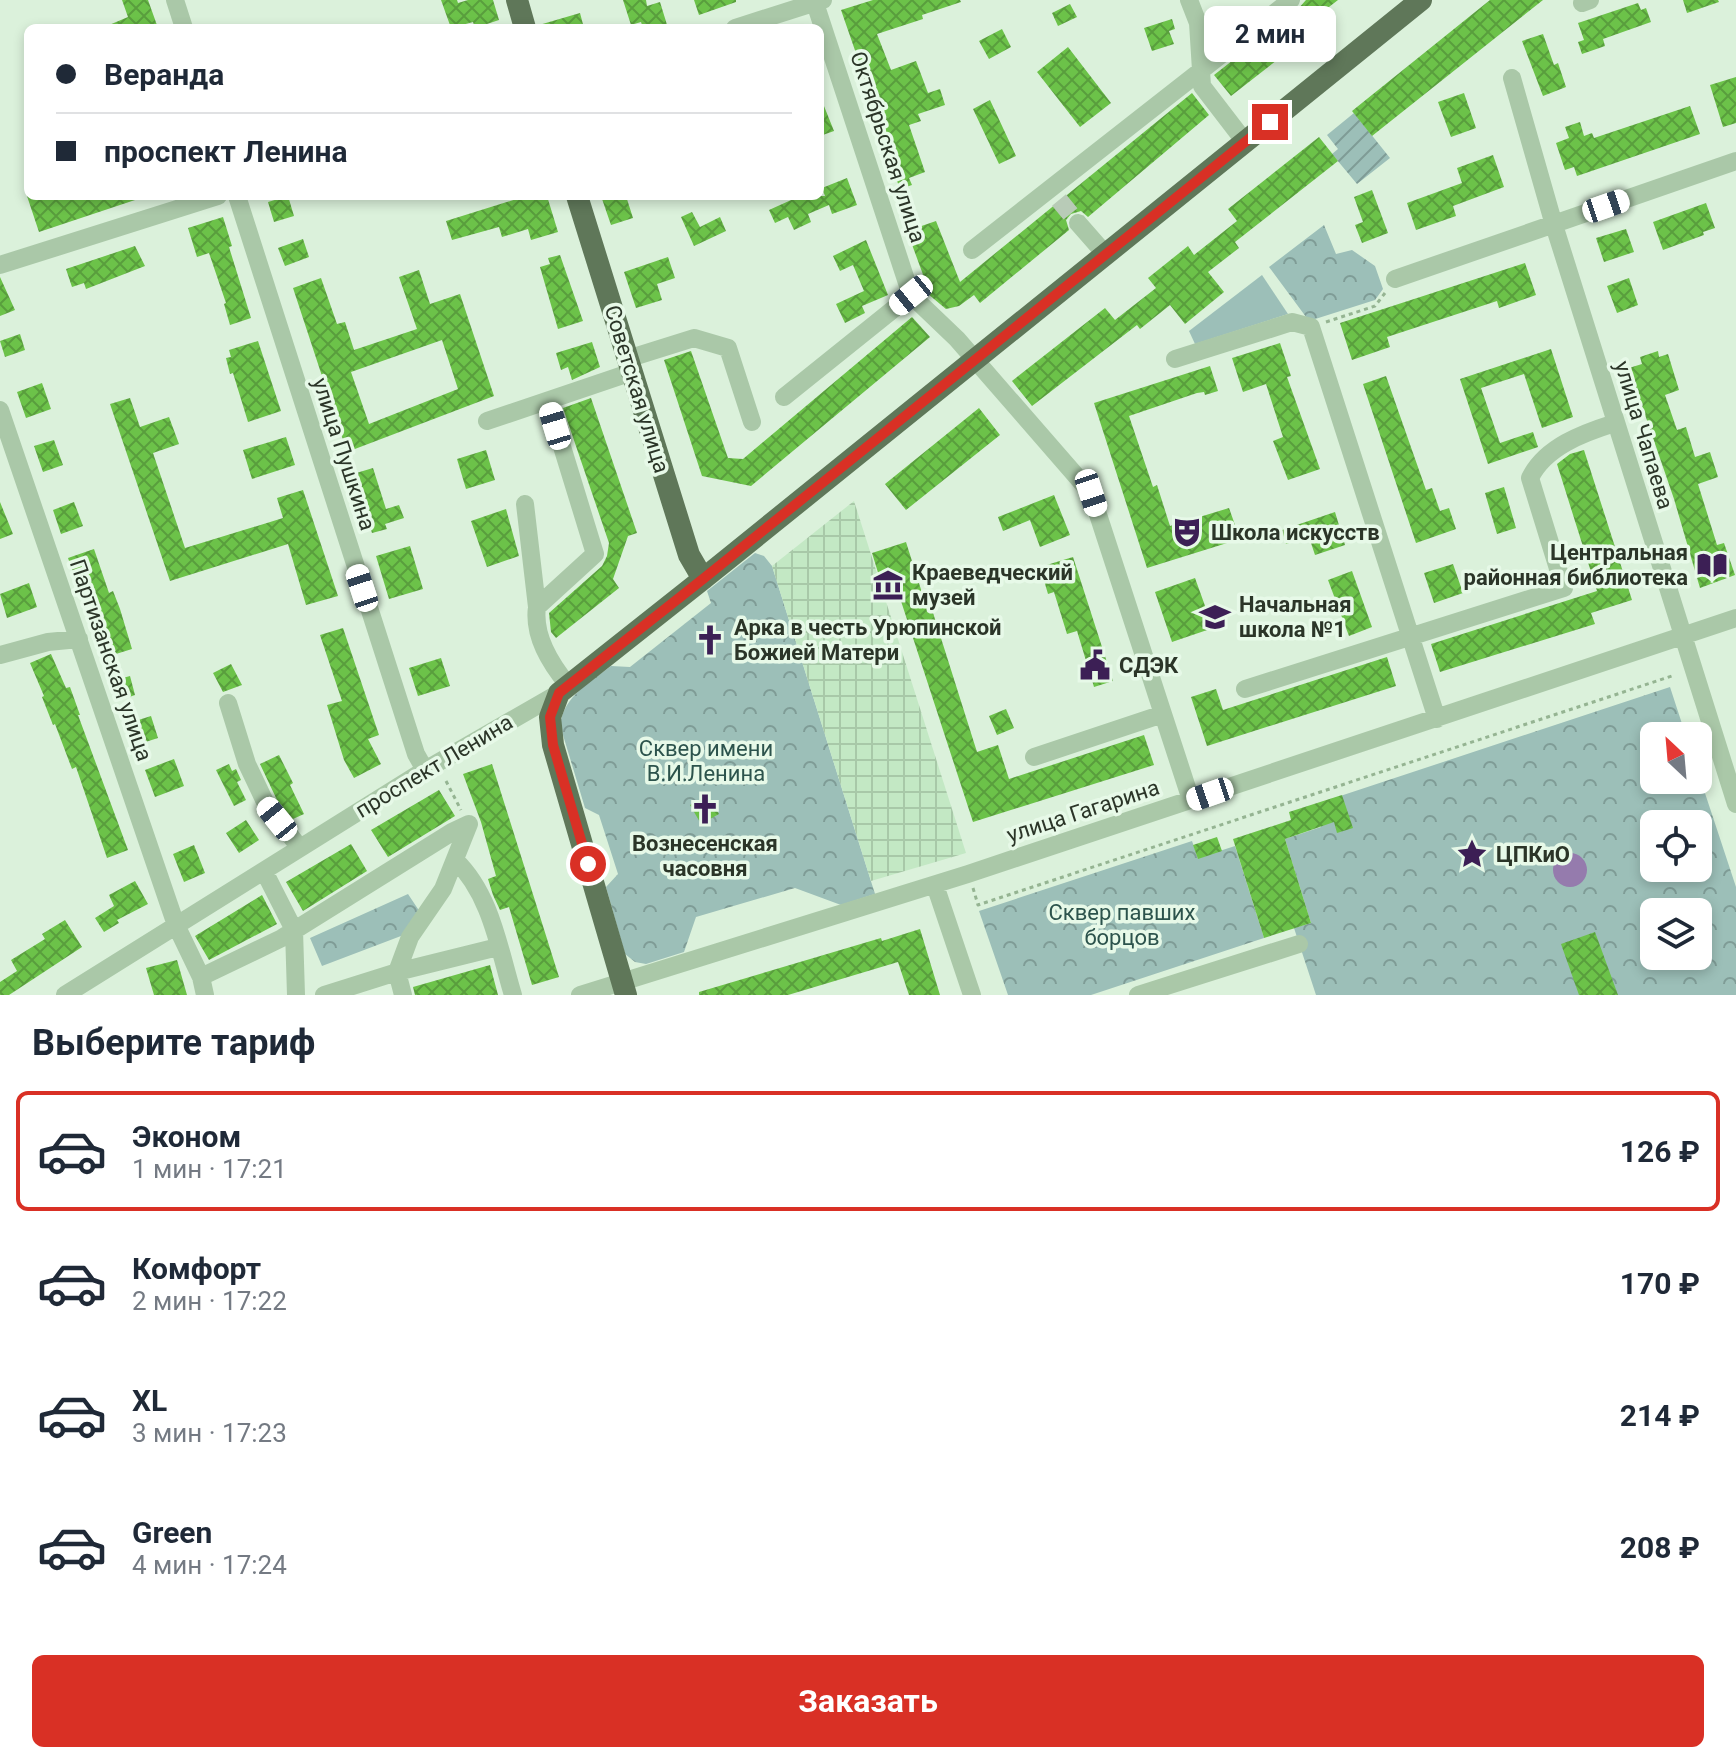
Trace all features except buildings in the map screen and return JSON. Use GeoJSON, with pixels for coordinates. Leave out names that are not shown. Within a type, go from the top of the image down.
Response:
{"type":"FeatureCollection","features":[{"type":"Feature","properties":{"kind":"main road"},"geometry":{"type":"LineString","coordinates":[[517,0],[524,24]]}},
{"type":"Feature","properties":{"kind":"main road","name":"проспект Ленина"},"geometry":{"type":"LineString","coordinates":[[563,689],[1421,0]]}},
{"type":"Feature","properties":{"kind":"main road","name":"Советская улица"},"geometry":{"type":"LineString","coordinates":[[578,200],[689,555],[703,579]]}},
{"type":"Feature","properties":{"kind":"main road"},"geometry":{"type":"LineString","coordinates":[[563,689],[550,717],[553,745],[625,989]]}},
{"type":"Feature","properties":{"kind":"street"},"geometry":{"type":"LineString","coordinates":[[175,0],[183,24]]}},
{"type":"Feature","properties":{"kind":"street"},"geometry":{"type":"LineString","coordinates":[[1189,0],[1198,23],[1202,86],[1245,142]]}},
{"type":"Feature","properties":{"kind":"street"},"geometry":{"type":"LineString","coordinates":[[972,250],[1057,193],[1201,69],[1291,0]]}},
{"type":"Feature","properties":{"kind":"street"},"geometry":{"type":"LineString","coordinates":[[747,24],[817,1]]}},
{"type":"Feature","properties":{"kind":"street","name":"Октябрьская улица"},"geometry":{"type":"LineString","coordinates":[[817,1],[911,295],[957,339],[1091,493],[1191,800]]}},
{"type":"Feature","properties":{"kind":"street","name":"улица Чапаева"},"geometry":{"type":"LineString","coordinates":[[1512,78],[1615,423],[1736,804]]}},
{"type":"Feature","properties":{"kind":"street"},"geometry":{"type":"LineString","coordinates":[[1395,279],[1736,161]]}},
{"type":"Feature","properties":{"kind":"street"},"geometry":{"type":"LineString","coordinates":[[0,265],[205,200]]}},
{"type":"Feature","properties":{"kind":"street","name":"улица Пушкина"},"geometry":{"type":"LineString","coordinates":[[238,200],[411,739],[425,770]]}},
{"type":"Feature","properties":{"kind":"street"},"geometry":{"type":"LineString","coordinates":[[1078,223],[1106,255]]}},
{"type":"Feature","properties":{"kind":"street"},"geometry":{"type":"LineString","coordinates":[[784,397],[911,295]]}},
{"type":"Feature","properties":{"kind":"street"},"geometry":{"type":"LineString","coordinates":[[1175,359],[1292,322],[1311,327],[1437,719]]}},
{"type":"Feature","properties":{"kind":"street"},"geometry":{"type":"LineString","coordinates":[[487,421],[548,401],[694,338],[728,348],[752,422]]}},
{"type":"Feature","properties":{"kind":"street"},"geometry":{"type":"LineString","coordinates":[[537,607],[595,554],[548,401]]}},
{"type":"Feature","properties":{"kind":"street","name":"Партизанская улица"},"geometry":{"type":"LineString","coordinates":[[0,410],[176,925],[203,986]]}},
{"type":"Feature","properties":{"kind":"street"},"geometry":{"type":"LineString","coordinates":[[1245,689],[1564,588],[1530,478],[1538,462],[1581,434],[1615,423]]}},
{"type":"Feature","properties":{"kind":"street"},"geometry":{"type":"LineString","coordinates":[[525,504],[537,607],[535,623],[563,689]]}},
{"type":"Feature","properties":{"kind":"street","name":"улица Гагарина"},"geometry":{"type":"LineString","coordinates":[[580,995],[625,989],[1736,618]]}},
{"type":"Feature","properties":{"kind":"street"},"geometry":{"type":"LineString","coordinates":[[0,655],[48,642],[79,639]]}},
{"type":"Feature","properties":{"kind":"street","name":"проспект Ленина"},"geometry":{"type":"LineString","coordinates":[[65,995],[425,770],[563,689]]}},
{"type":"Feature","properties":{"kind":"street"},"geometry":{"type":"LineString","coordinates":[[228,703],[247,764],[267,806],[300,848]]}},
{"type":"Feature","properties":{"kind":"street"},"geometry":{"type":"LineString","coordinates":[[1034,757],[1163,714]]}},
{"type":"Feature","properties":{"kind":"street"},"geometry":{"type":"LineString","coordinates":[[403,995],[397,972],[410,937],[443,889],[469,824]]}},
{"type":"Feature","properties":{"kind":"street"},"geometry":{"type":"LineString","coordinates":[[203,986],[469,824]]}},
{"type":"Feature","properties":{"kind":"street"},"geometry":{"type":"LineString","coordinates":[[455,860],[471,875],[485,903],[513,995]]}},
{"type":"Feature","properties":{"kind":"street"},"geometry":{"type":"LineString","coordinates":[[264,871],[294,930],[296,995]]}},
{"type":"Feature","properties":{"kind":"street"},"geometry":{"type":"LineString","coordinates":[[935,885],[972,995]]}},
{"type":"Feature","properties":{"kind":"street"},"geometry":{"type":"LineString","coordinates":[[1138,995],[1299,944]]}},
{"type":"Feature","properties":{"kind":"street"},"geometry":{"type":"LineString","coordinates":[[324,995],[397,972],[498,947]]}},
{"type":"Feature","properties":{"kind":"path"},"geometry":{"type":"LineString","coordinates":[[1311,327],[1375,306],[1395,279]]}},
{"type":"Feature","properties":{"kind":"path"},"geometry":{"type":"LineString","coordinates":[[968,874],[978,905],[1675,675]]}},
{"type":"Feature","properties":{"kind":"path"},"geometry":{"type":"LineString","coordinates":[[446,781],[469,824]]}},
{"type":"Feature","properties":{"kind":"green space"},"geometry":{"type":"Polygon","coordinates":[[[1354,113],[1390,158],[1357,184],[1332,154],[1338,149],[1327,135],[1354,113]]]}},
{"type":"Feature","properties":{"kind":"green space"},"geometry":{"type":"Polygon","coordinates":[[[1324,225],[1336,254],[1352,250],[1375,266],[1383,289],[1375,300],[1309,321],[1269,267],[1324,225]]]}},
{"type":"Feature","properties":{"kind":"green space"},"geometry":{"type":"Polygon","coordinates":[[[1262,275],[1288,314],[1195,344],[1189,331],[1262,275]]]}},
{"type":"Feature","properties":{"kind":"green space","name":"Сквер имени В.И.Ленина"},"geometry":{"type":"Polygon","coordinates":[[[755,553],[764,556],[772,566],[875,894],[841,905],[795,888],[696,917],[684,952],[646,964],[635,962],[625,954],[606,887],[618,874],[599,815],[585,808],[560,725],[562,715],[572,698],[595,678],[611,666],[630,667],[711,603],[707,591],[755,553]]]}},
{"type":"Feature","properties":{"kind":"green space","name":"ЦПКиО"},"geometry":{"type":"Polygon","coordinates":[[[1670,687],[1681,722],[1640,722],[1640,794],[1705,794],[1711,810],[1640,810],[1640,882],[1712,882],[1712,814],[1736,887],[1736,995],[1316,995],[1294,928],[1311,923],[1285,839],[1321,827],[1313,805],[1670,687]]]}},
{"type":"Feature","properties":{"kind":"green space","name":"Сквер павших борцов"},"geometry":{"type":"Polygon","coordinates":[[[1192,841],[1198,858],[1235,846],[1264,938],[1091,995],[1008,995],[979,911],[1192,841]]]}},
{"type":"Feature","properties":{"kind":"green space"},"geometry":{"type":"Polygon","coordinates":[[[408,894],[422,915],[401,936],[322,966],[310,938],[408,894]]]}},
{"type":"Feature","properties":{"kind":"shaded area"},"geometry":{"type":"Polygon","coordinates":[[[854,501],[966,853],[871,881],[772,566],[854,501]]]}},
{"type":"Feature","properties":{"kind":"shaded area"},"geometry":{"type":"Polygon","coordinates":[[[1570,853],[1582,858],[1587,870],[1582,882],[1570,887],[1558,882],[1553,870],[1558,858],[1570,853]]]}},
{"type":"Feature","properties":{"kind":"tunnel"},"geometry":{"type":"LineString","coordinates":[[1059,200],[1078,223]]}},
{"type":"Feature","properties":{"kind":"place","name":"Школа искусств"},"geometry":{"type":"Point","coordinates":[1187,532]}},
{"type":"Feature","properties":{"kind":"place","name":"Центральная районная библиотека"},"geometry":{"type":"Point","coordinates":[1712,565]}},
{"type":"Feature","properties":{"kind":"place","name":"Краеведческий музей"},"geometry":{"type":"Point","coordinates":[888,585]}},
{"type":"Feature","properties":{"kind":"place","name":"Начальная школа №1"},"geometry":{"type":"Point","coordinates":[1215,617]}},
{"type":"Feature","properties":{"kind":"place","name":"Арка в честь Урюпинской Божией Матери"},"geometry":{"type":"Point","coordinates":[710,640]}},
{"type":"Feature","properties":{"kind":"place","name":"СДЭК"},"geometry":{"type":"Point","coordinates":[1095,665]}},
{"type":"Feature","properties":{"kind":"place","name":"Вознесенская часовня"},"geometry":{"type":"Point","coordinates":[705,809]}},
{"type":"Feature","properties":{"kind":"place","name":"ЦПКиО"},"geometry":{"type":"Point","coordinates":[1472,854]}},
{"type":"Feature","properties":{"kind":"route"},"geometry":{"type":"LineString","coordinates":[[588,864],[553,745],[550,717],[559,693],[1270,122]]}}]}
